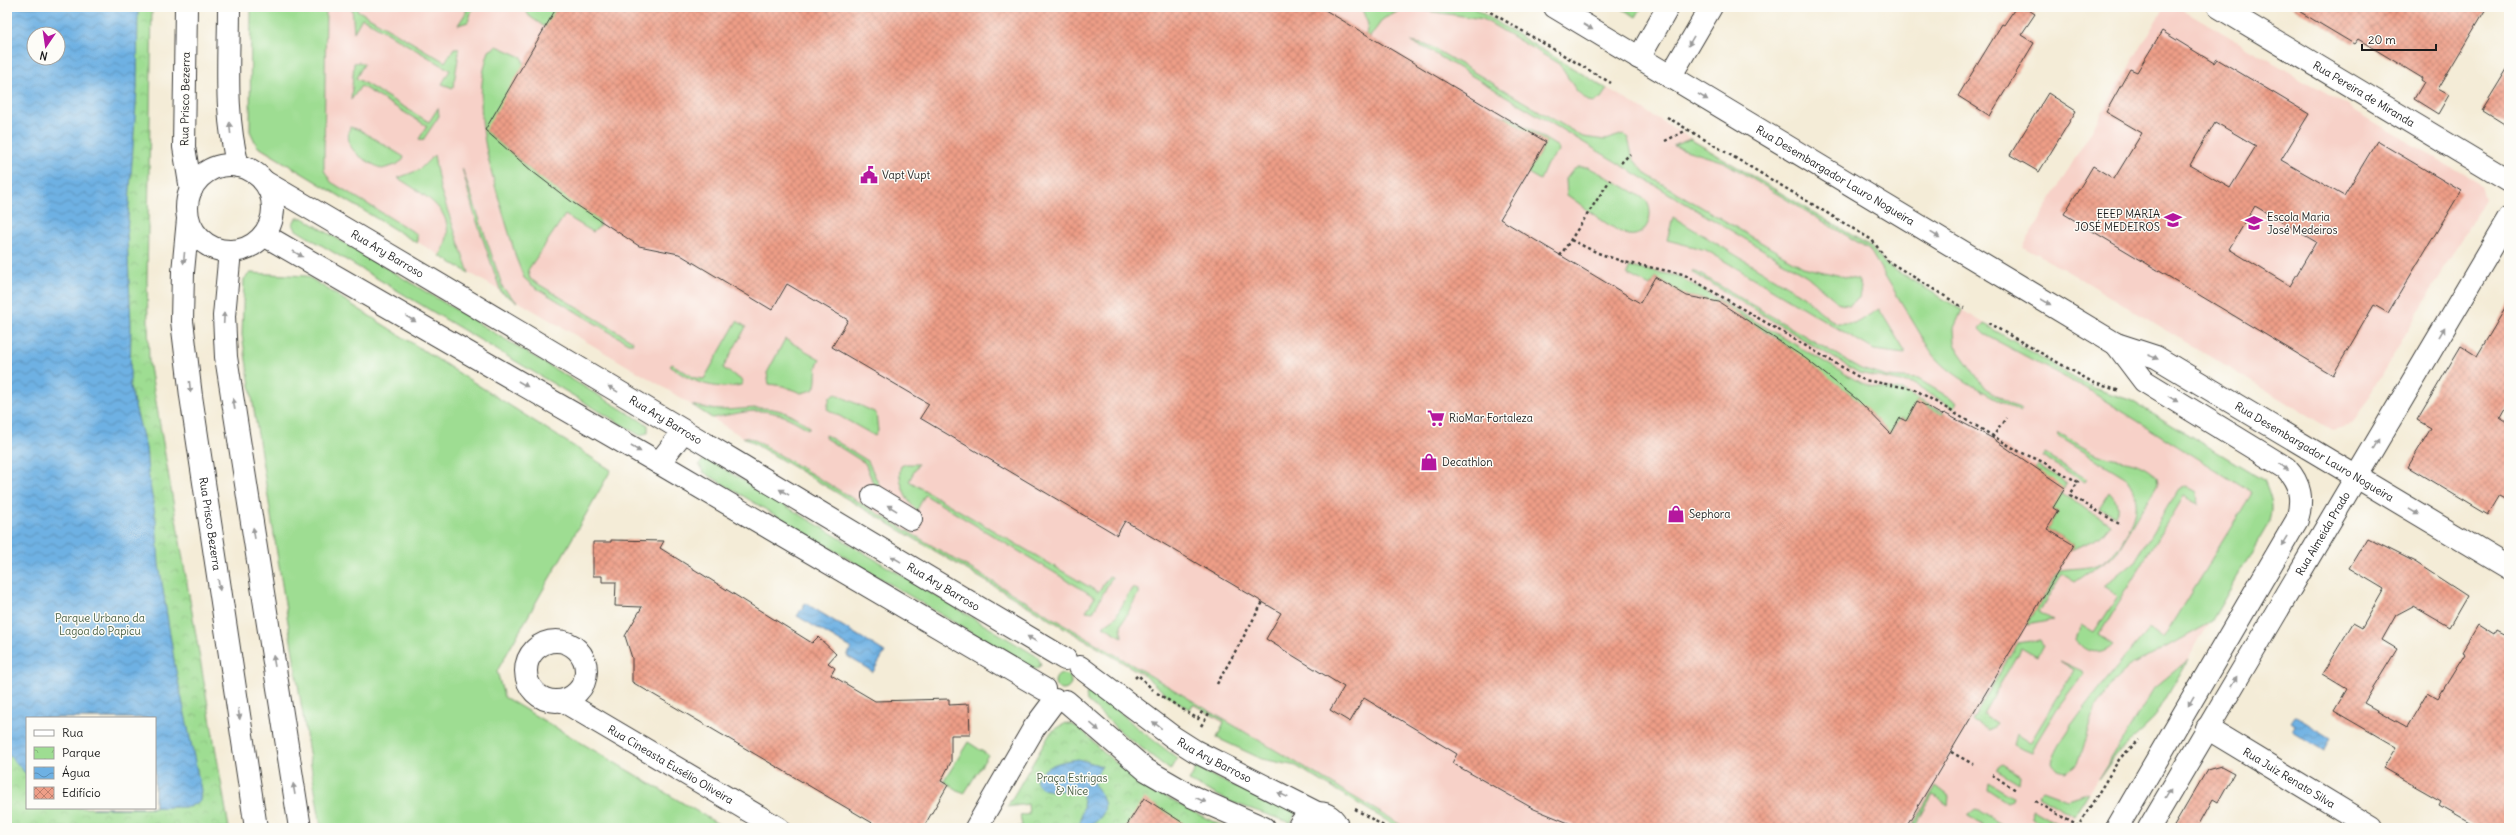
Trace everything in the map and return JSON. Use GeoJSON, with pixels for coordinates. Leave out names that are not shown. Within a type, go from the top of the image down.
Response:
{"type":"FeatureCollection","features":[{"type":"Feature","properties":{"kind":"street","name":"Rua Prisco Bezerra"},"geometry":{"type":"LineString","coordinates":[[186,7],[184,147],[191,190]]}},
{"type":"Feature","properties":{"kind":"street"},"geometry":{"type":"LineString","coordinates":[[230,7],[228,111],[231,139],[238,166]]}},
{"type":"Feature","properties":{"kind":"street","name":"Rua Desembargador Lauro Nogueira"},"geometry":{"type":"LineString","coordinates":[[1555,7],[2116,344],[2156,357],[2356,478],[2509,568]]}},
{"type":"Feature","properties":{"kind":"street"},"geometry":{"type":"LineString","coordinates":[[1639,58],[1668,7]]}},
{"type":"Feature","properties":{"kind":"street"},"geometry":{"type":"LineString","coordinates":[[1670,77],[1711,7]]}},
{"type":"Feature","properties":{"kind":"street","name":"Rua Pereira de Miranda"},"geometry":{"type":"LineString","coordinates":[[2219,7],[2509,181]]}},
{"type":"Feature","properties":{"kind":"street"},"geometry":{"type":"LineString","coordinates":[[224,166],[238,166],[252,172],[265,182],[271,195],[273,209],[271,222],[264,235],[249,247],[230,252],[212,247],[197,236],[188,219],[187,204],[191,190],[199,178],[210,170],[224,166]]}},
{"type":"Feature","properties":{"kind":"street","name":"Rua Ary Barroso"},"geometry":{"type":"LineString","coordinates":[[265,182],[498,319],[683,432],[1072,663],[1190,747],[1334,822]]}},
{"type":"Feature","properties":{"kind":"street","name":"Rua Almeida Prado"},"geometry":{"type":"LineString","coordinates":[[2149,828],[2509,218]]}},
{"type":"Feature","properties":{"kind":"street","name":"Rua Prisco Bezerra"},"geometry":{"type":"LineString","coordinates":[[188,219],[183,272],[182,321],[190,396],[256,828]]}},
{"type":"Feature","properties":{"kind":"street"},"geometry":{"type":"LineString","coordinates":[[264,235],[659,462],[1055,697],[1146,770],[1193,797],[1264,828]]}},
{"type":"Feature","properties":{"kind":"street"},"geometry":{"type":"LineString","coordinates":[[230,252],[224,316],[226,357],[300,828]]}},
{"type":"Feature","properties":{"kind":"street","name":"Rua Desembargador Lauro Nogueira"},"geometry":{"type":"LineString","coordinates":[[2116,344],[2144,381],[2286,468],[2297,484],[2302,506],[2297,520],[2117,828]]}},
{"type":"Feature","properties":{"kind":"street"},"geometry":{"type":"LineString","coordinates":[[659,462],[683,432]]}},
{"type":"Feature","properties":{"kind":"street"},"geometry":{"type":"LineString","coordinates":[[873,496],[911,520]]}},
{"type":"Feature","properties":{"kind":"street"},"geometry":{"type":"LineString","coordinates":[[1058,660],[1072,663],[1085,679],[1084,685],[1077,696],[1055,697],[1042,682],[1046,668],[1058,660]]}},
{"type":"Feature","properties":{"kind":"street"},"geometry":{"type":"LineString","coordinates":[[976,828],[1034,728],[1055,697]]}},
{"type":"Feature","properties":{"kind":"street","name":"Rua Cineasta Eusélio Oliveira"},"geometry":{"type":"LineString","coordinates":[[563,701],[778,828]]}},
{"type":"Feature","properties":{"kind":"street","name":"Rua Juiz Renato Silva"},"geometry":{"type":"LineString","coordinates":[[2207,728],[2372,828]]}},
{"type":"Feature","properties":{"kind":"street"},"geometry":{"type":"LineString","coordinates":[[1298,828],[1302,820],[1309,815],[1334,822]]}},
{"type":"Feature","properties":{"kind":"path"},"geometry":{"type":"LineString","coordinates":[[1485,9],[1611,83]]}},
{"type":"Feature","properties":{"kind":"path"},"geometry":{"type":"LineString","coordinates":[[1667,117],[1872,240],[1888,261],[1964,308]]}},
{"type":"Feature","properties":{"kind":"path"},"geometry":{"type":"LineString","coordinates":[[1665,141],[1688,130]]}},
{"type":"Feature","properties":{"kind":"path"},"geometry":{"type":"LineString","coordinates":[[1621,164],[1630,154]]}},
{"type":"Feature","properties":{"kind":"path"},"geometry":{"type":"LineString","coordinates":[[1560,256],[1610,180]]}},
{"type":"Feature","properties":{"kind":"path"},"geometry":{"type":"LineString","coordinates":[[1571,240],[1598,253],[1624,262],[1683,274],[1864,380],[1914,389],[1993,437],[2078,482],[2070,495],[2121,525]]}},
{"type":"Feature","properties":{"kind":"path"},"geometry":{"type":"LineString","coordinates":[[1988,323],[2094,383],[2122,392]]}},
{"type":"Feature","properties":{"kind":"path"},"geometry":{"type":"LineString","coordinates":[[1993,437],[2006,418]]}},
{"type":"Feature","properties":{"kind":"path"},"geometry":{"type":"LineString","coordinates":[[1217,684],[1263,602]]}},
{"type":"Feature","properties":{"kind":"path"},"geometry":{"type":"LineString","coordinates":[[1132,679],[1138,675],[1152,689],[1198,719],[1203,710]]}},
{"type":"Feature","properties":{"kind":"path"},"geometry":{"type":"LineString","coordinates":[[1202,724],[1209,713]]}},
{"type":"Feature","properties":{"kind":"path"},"geometry":{"type":"LineString","coordinates":[[2035,801],[2077,827],[2120,758],[2143,737]]}},
{"type":"Feature","properties":{"kind":"path"},"geometry":{"type":"LineString","coordinates":[[1950,752],[1973,764]]}},
{"type":"Feature","properties":{"kind":"path"},"geometry":{"type":"LineString","coordinates":[[1992,775],[2016,790]]}},
{"type":"Feature","properties":{"kind":"shaded area","name":"RioMar Fortaleza"},"geometry":{"type":"Polygon","coordinates":[[[251,7],[1472,7],[1870,246],[1885,264],[1962,310],[2093,388],[2130,400],[2264,480],[2273,512],[2188,660],[2154,688],[2067,828],[1399,828],[726,427],[660,385],[263,151],[257,146],[250,131],[251,7]]]}},
{"type":"Feature","properties":{"kind":"shaded area","name":"Escola Maria José Medeiros"},"geometry":{"type":"Polygon","coordinates":[[[2164,7],[2179,7],[2481,185],[2485,199],[2352,425],[2332,430],[2067,271],[2023,247],[2164,7]]]}},
{"type":"Feature","properties":{"kind":"green space","name":"Parque Urbano da Lagoa do Papicu"},"geometry":{"type":"Polygon","coordinates":[[[7,7],[152,7],[147,281],[149,361],[229,828],[7,828],[7,7]]]}},
{"type":"Feature","properties":{"kind":"green space"},"geometry":{"type":"Polygon","coordinates":[[[251,7],[326,7],[324,170],[331,182],[417,234],[417,243],[257,146],[250,131],[251,7]]]}},
{"type":"Feature","properties":{"kind":"green space"},"geometry":{"type":"Polygon","coordinates":[[[352,7],[358,7],[357,10],[445,62],[454,48],[458,48],[459,53],[453,88],[442,84],[450,70],[362,18],[354,32],[352,7]]]}},
{"type":"Feature","properties":{"kind":"green space"},"geometry":{"type":"Polygon","coordinates":[[[462,7],[473,7],[468,22],[458,25],[467,11],[462,7]]]}},
{"type":"Feature","properties":{"kind":"green space"},"geometry":{"type":"Polygon","coordinates":[[[524,7],[559,7],[545,27],[529,16],[524,7]]]}},
{"type":"Feature","properties":{"kind":"green space"},"geometry":{"type":"Polygon","coordinates":[[[1361,7],[1472,7],[1607,89],[1601,98],[1594,102],[1588,101],[1576,90],[1559,64],[1483,19],[1405,8],[1383,19],[1370,37],[1366,35],[1368,24],[1361,7]]]}},
{"type":"Feature","properties":{"kind":"green space"},"geometry":{"type":"Polygon","coordinates":[[[1619,7],[1642,7],[1636,17],[1619,7]]]}},
{"type":"Feature","properties":{"kind":"green space"},"geometry":{"type":"Polygon","coordinates":[[[1411,42],[1430,46],[1583,137],[1605,140],[1624,134],[1628,138],[1633,159],[1647,175],[1803,267],[1858,280],[1861,287],[1859,298],[1849,305],[1840,304],[1807,276],[1427,49],[1411,42]]]}},
{"type":"Feature","properties":{"kind":"green space"},"geometry":{"type":"Polygon","coordinates":[[[497,46],[522,57],[524,65],[486,131],[533,172],[599,220],[600,226],[593,232],[565,215],[528,270],[530,279],[633,341],[633,343],[628,343],[533,286],[524,278],[516,258],[494,181],[483,128],[481,102],[483,76],[489,51],[497,46]]]}},
{"type":"Feature","properties":{"kind":"green space"},"geometry":{"type":"Polygon","coordinates":[[[359,62],[364,64],[356,78],[429,122],[438,108],[439,116],[423,140],[419,139],[427,126],[361,86],[351,100],[354,63],[359,62]]]}},
{"type":"Feature","properties":{"kind":"green space"},"geometry":{"type":"Polygon","coordinates":[[[1500,115],[1513,119],[1558,147],[1559,151],[1547,164],[1540,180],[1528,173],[1546,142],[1500,115]]]}},
{"type":"Feature","properties":{"kind":"green space"},"geometry":{"type":"Polygon","coordinates":[[[350,127],[360,130],[404,157],[403,160],[396,165],[382,169],[362,158],[352,148],[349,142],[348,135],[350,127]]]}},
{"type":"Feature","properties":{"kind":"green space"},"geometry":{"type":"Polygon","coordinates":[[[1690,139],[1870,246],[1885,264],[1962,310],[1954,328],[1955,343],[1959,352],[1985,388],[2021,410],[2020,412],[1971,385],[1938,360],[1930,350],[1869,249],[1724,162],[1673,146],[1690,139]]]}},
{"type":"Feature","properties":{"kind":"green space"},"geometry":{"type":"Polygon","coordinates":[[[434,155],[440,188],[469,273],[440,256],[446,241],[447,228],[445,218],[439,208],[431,200],[398,178],[419,170],[434,155]]]}},
{"type":"Feature","properties":{"kind":"green space"},"geometry":{"type":"Polygon","coordinates":[[[1578,167],[1588,167],[1629,189],[1647,202],[1650,213],[1649,219],[1644,229],[1640,233],[1629,235],[1615,229],[1567,195],[1566,179],[1573,170],[1578,167]]]}},
{"type":"Feature","properties":{"kind":"green space"},"geometry":{"type":"Polygon","coordinates":[[[462,168],[503,288],[517,302],[501,292],[473,210],[462,168]]]}},
{"type":"Feature","properties":{"kind":"green space"},"geometry":{"type":"Polygon","coordinates":[[[1673,217],[1803,296],[1828,318],[1837,323],[1856,323],[1879,309],[1904,350],[1904,354],[1874,350],[1706,250],[1667,240],[1673,217]]]}},
{"type":"Feature","properties":{"kind":"green space"},"geometry":{"type":"Polygon","coordinates":[[[296,218],[303,218],[648,425],[648,433],[639,435],[296,230],[293,224],[296,218]]]}},
{"type":"Feature","properties":{"kind":"green space"},"geometry":{"type":"Polygon","coordinates":[[[1630,267],[1678,276],[1859,382],[1873,387],[1903,391],[1944,413],[1942,415],[1917,401],[1906,421],[1900,418],[1889,436],[1849,393],[1776,338],[1719,302],[1687,296],[1655,277],[1650,286],[1627,274],[1630,267]]]}},
{"type":"Feature","properties":{"kind":"green space"},"geometry":{"type":"Polygon","coordinates":[[[1693,270],[1861,369],[1887,377],[1918,379],[1957,402],[1953,408],[1916,385],[1859,373],[1692,272],[1693,270]]]}},
{"type":"Feature","properties":{"kind":"green space"},"geometry":{"type":"Polygon","coordinates":[[[250,273],[307,276],[611,470],[497,671],[504,697],[725,828],[321,828],[242,335],[244,279],[250,273]]]}},
{"type":"Feature","properties":{"kind":"green space"},"geometry":{"type":"Polygon","coordinates":[[[737,321],[746,327],[723,368],[743,381],[741,385],[722,387],[704,384],[686,377],[670,366],[672,364],[695,378],[704,379],[737,321]]]}},
{"type":"Feature","properties":{"kind":"green space"},"geometry":{"type":"Polygon","coordinates":[[[1984,324],[2093,388],[2130,400],[2264,480],[2272,505],[2270,521],[2211,622],[2128,668],[2113,682],[2096,708],[2079,761],[2075,766],[2065,772],[2058,770],[2052,763],[2065,736],[2094,696],[2148,630],[2163,638],[2252,493],[2085,388],[1984,334],[1979,329],[1984,324]]]}},
{"type":"Feature","properties":{"kind":"green space"},"geometry":{"type":"Polygon","coordinates":[[[785,339],[820,359],[817,367],[816,383],[813,390],[801,393],[783,386],[769,384],[767,373],[785,339]]]}},
{"type":"Feature","properties":{"kind":"green space"},"geometry":{"type":"Polygon","coordinates":[[[836,394],[876,413],[878,431],[875,436],[827,409],[830,397],[836,394]]]}},
{"type":"Feature","properties":{"kind":"green space"},"geometry":{"type":"Polygon","coordinates":[[[692,405],[718,410],[768,408],[787,413],[810,427],[808,429],[783,416],[772,412],[762,411],[751,411],[712,418],[692,405]]]}},
{"type":"Feature","properties":{"kind":"green space"},"geometry":{"type":"Polygon","coordinates":[[[2059,433],[2097,454],[2134,463],[2149,470],[2157,477],[2158,483],[2116,554],[2075,582],[2062,574],[2039,612],[2053,620],[2027,625],[2060,570],[2090,567],[2107,559],[2114,553],[2122,542],[2135,515],[2136,500],[2134,492],[2125,477],[2058,436],[2059,433]]]}},
{"type":"Feature","properties":{"kind":"green space"},"geometry":{"type":"Polygon","coordinates":[[[826,435],[868,461],[880,487],[874,485],[865,463],[825,438],[826,435]]]}},
{"type":"Feature","properties":{"kind":"green space"},"geometry":{"type":"Polygon","coordinates":[[[743,437],[753,439],[1406,828],[1399,828],[1296,766],[1262,759],[1217,738],[1224,722],[1193,704],[1190,709],[1168,696],[1144,675],[743,437]]]}},
{"type":"Feature","properties":{"kind":"green space"},"geometry":{"type":"Polygon","coordinates":[[[2044,454],[2087,479],[2085,482],[2042,457],[2044,454]]]}},
{"type":"Feature","properties":{"kind":"green space"},"geometry":{"type":"Polygon","coordinates":[[[704,459],[709,460],[1038,657],[1041,665],[1036,669],[1032,669],[703,472],[699,464],[704,459]]]}},
{"type":"Feature","properties":{"kind":"green space"},"geometry":{"type":"Polygon","coordinates":[[[906,464],[918,464],[909,481],[1098,592],[1109,576],[1112,577],[1093,612],[1086,611],[1095,597],[925,495],[917,510],[913,507],[903,490],[900,477],[901,466],[906,464]]]}},
{"type":"Feature","properties":{"kind":"green space"},"geometry":{"type":"Polygon","coordinates":[[[2038,465],[2067,483],[2062,494],[2111,524],[2100,537],[2071,550],[2074,545],[2047,529],[2058,511],[2053,508],[2041,471],[2036,468],[2038,465]]]}},
{"type":"Feature","properties":{"kind":"green space"},"geometry":{"type":"Polygon","coordinates":[[[2186,486],[2197,492],[2198,504],[2183,496],[2099,635],[2113,644],[2098,652],[2087,650],[2076,638],[2081,625],[2094,633],[2118,596],[2104,587],[2135,561],[2177,491],[2186,486]]]}},
{"type":"Feature","properties":{"kind":"green space"},"geometry":{"type":"Polygon","coordinates":[[[2109,492],[2114,498],[2117,506],[2115,516],[2099,508],[2109,492]]]}},
{"type":"Feature","properties":{"kind":"green space"},"geometry":{"type":"Polygon","coordinates":[[[1132,588],[1138,590],[1138,594],[1121,625],[1122,637],[1103,626],[1115,618],[1132,588]]]}},
{"type":"Feature","properties":{"kind":"green space"},"geometry":{"type":"Polygon","coordinates":[[[2040,640],[2043,646],[2037,657],[2021,648],[1983,714],[1997,723],[1994,728],[1989,730],[1972,721],[2017,643],[2040,640]]]}},
{"type":"Feature","properties":{"kind":"green space"},"geometry":{"type":"Polygon","coordinates":[[[2188,660],[2154,719],[2116,755],[2098,780],[2154,688],[2188,660]]]}},
{"type":"Feature","properties":{"kind":"green space"},"geometry":{"type":"Polygon","coordinates":[[[2060,661],[2082,671],[2083,674],[2058,707],[2036,743],[2032,753],[2013,745],[2016,734],[2030,743],[2074,670],[2060,661]]]}},
{"type":"Feature","properties":{"kind":"green space"},"geometry":{"type":"Polygon","coordinates":[[[1060,674],[1066,674],[1071,679],[1069,688],[1066,690],[1060,690],[1055,685],[1055,679],[1060,674]]]}},
{"type":"Feature","properties":{"kind":"green space"},"geometry":{"type":"Polygon","coordinates":[[[1093,690],[1099,692],[1136,727],[1177,758],[1170,770],[1121,732],[1087,701],[1086,694],[1093,690]]]}},
{"type":"Feature","properties":{"kind":"green space","name":"Praça Estrigas & Nice"},"geometry":{"type":"Polygon","coordinates":[[[1066,723],[1077,727],[1117,764],[1162,795],[1227,828],[1015,828],[1022,826],[1020,816],[1029,814],[1028,804],[1007,807],[1051,732],[1066,723]]]}},
{"type":"Feature","properties":{"kind":"green space"},"geometry":{"type":"Polygon","coordinates":[[[968,742],[988,755],[964,794],[944,781],[968,742]]]}},
{"type":"Feature","properties":{"kind":"green space"},"geometry":{"type":"Polygon","coordinates":[[[2002,764],[2020,775],[2019,783],[1996,769],[2002,764]]]}},
{"type":"Feature","properties":{"kind":"green space"},"geometry":{"type":"Polygon","coordinates":[[[1196,768],[1235,787],[1296,811],[1291,823],[1231,802],[1189,781],[1196,768]]]}},
{"type":"Feature","properties":{"kind":"green space"},"geometry":{"type":"Polygon","coordinates":[[[1988,782],[2013,797],[2012,800],[2007,802],[1987,789],[1988,782]]]}},
{"type":"Feature","properties":{"kind":"green space"},"geometry":{"type":"Polygon","coordinates":[[[1936,786],[1949,796],[1948,805],[1933,795],[1914,828],[1911,828],[1936,786]]]}},
{"type":"Feature","properties":{"kind":"green space"},"geometry":{"type":"Polygon","coordinates":[[[2043,790],[2067,799],[2089,792],[2074,816],[2038,795],[2043,790]]]}},
{"type":"Feature","properties":{"kind":"green space"},"geometry":{"type":"Polygon","coordinates":[[[1976,809],[2003,825],[2003,828],[1980,828],[1982,824],[1968,816],[1976,809]]]}},
{"type":"Feature","properties":{"kind":"green space"},"geometry":{"type":"Polygon","coordinates":[[[2032,809],[2062,828],[2048,828],[2033,817],[2032,809]]]}},
{"type":"Feature","properties":{"kind":"water","name":"Parque Urbano da Lagoa do Papicu"},"geometry":{"type":"Polygon","coordinates":[[[7,7],[138,7],[137,90],[127,233],[131,324],[130,387],[146,448],[148,472],[156,520],[159,564],[175,666],[201,790],[200,801],[189,807],[156,807],[156,717],[26,717],[26,774],[7,753],[7,7]]]}},
{"type":"Feature","properties":{"kind":"water"},"geometry":{"type":"Polygon","coordinates":[[[805,603],[885,652],[873,672],[847,656],[851,648],[797,616],[805,603]]]}},
{"type":"Feature","properties":{"kind":"water"},"geometry":{"type":"Polygon","coordinates":[[[2295,716],[2331,738],[2324,751],[2292,731],[2295,725],[2291,722],[2295,716]]]}},
{"type":"Feature","properties":{"kind":"water"},"geometry":{"type":"Polygon","coordinates":[[[1078,759],[1102,766],[1093,780],[1104,802],[1103,813],[1092,824],[1082,828],[1077,828],[1081,821],[1083,808],[1083,798],[1080,792],[1073,790],[1048,790],[1041,788],[1036,781],[1043,771],[1048,768],[1066,761],[1078,759]]]}},
{"type":"Feature","properties":{"kind":"building","name":"RioMar Fortaleza"},"geometry":{"type":"Polygon","coordinates":[[[557,7],[1320,7],[1546,142],[1500,219],[1640,303],[1655,277],[1687,296],[1719,302],[1805,358],[1859,401],[1891,434],[1900,418],[1906,421],[1917,401],[1942,415],[1944,413],[1992,438],[2065,488],[2053,508],[2058,511],[2047,529],[2074,545],[1905,828],[1581,828],[1534,809],[1452,763],[1457,754],[1364,698],[1350,722],[1330,710],[1344,687],[1266,639],[1281,613],[1125,521],[1117,535],[920,418],[929,404],[832,347],[848,320],[787,284],[772,310],[679,254],[639,246],[572,202],[533,172],[485,130],[557,7]]]}},
{"type":"Feature","properties":{"kind":"building"},"geometry":{"type":"Polygon","coordinates":[[[2016,7],[2024,7],[2035,14],[2021,35],[2034,43],[1990,116],[1958,96],[2002,24],[2004,25],[2016,7]]]}},
{"type":"Feature","properties":{"kind":"building"},"geometry":{"type":"Polygon","coordinates":[[[2292,7],[2487,7],[2438,89],[2449,95],[2438,114],[2414,99],[2424,82],[2421,80],[2422,78],[2358,39],[2354,44],[2292,7]]]}},
{"type":"Feature","properties":{"kind":"building"},"geometry":{"type":"Polygon","coordinates":[[[2162,31],[2214,63],[2217,59],[2309,114],[2281,160],[2344,196],[2377,141],[2461,191],[2388,313],[2374,305],[2333,375],[2064,214],[2093,166],[2114,179],[2142,133],[2106,112],[2130,69],[2137,72],[2162,31]],[[2215,122],[2190,165],[2230,188],[2256,146],[2215,122]],[[2255,206],[2229,249],[2290,286],[2316,242],[2255,206]]]}},
{"type":"Feature","properties":{"kind":"building"},"geometry":{"type":"Polygon","coordinates":[[[2509,66],[2509,127],[2482,110],[2509,66]]]}},
{"type":"Feature","properties":{"kind":"building"},"geometry":{"type":"Polygon","coordinates":[[[2048,93],[2076,111],[2039,172],[2010,155],[2048,93]]]}},
{"type":"Feature","properties":{"kind":"building"},"geometry":{"type":"Polygon","coordinates":[[[2509,302],[2509,401],[2500,417],[2509,423],[2509,500],[2500,495],[2488,515],[2408,467],[2431,428],[2417,420],[2461,346],[2477,356],[2509,302]]]}},
{"type":"Feature","properties":{"kind":"building"},"geometry":{"type":"Polygon","coordinates":[[[2367,538],[2415,562],[2467,596],[2449,627],[2413,606],[2396,615],[2382,640],[2397,649],[2364,703],[2407,727],[2428,692],[2438,698],[2465,654],[2462,652],[2478,625],[2494,635],[2496,631],[2509,638],[2509,828],[2479,828],[2439,805],[2441,801],[2383,768],[2396,747],[2334,711],[2347,689],[2322,674],[2353,623],[2362,628],[2384,589],[2349,568],[2367,538]]]}},
{"type":"Feature","properties":{"kind":"building"},"geometry":{"type":"Polygon","coordinates":[[[611,540],[664,541],[660,548],[812,643],[818,637],[836,654],[828,663],[835,668],[831,675],[875,701],[949,699],[949,705],[969,704],[970,735],[951,735],[951,762],[941,781],[948,785],[923,828],[881,828],[632,682],[632,658],[625,636],[642,607],[615,606],[616,582],[602,582],[602,576],[593,576],[593,542],[611,542],[611,540]]]}},
{"type":"Feature","properties":{"kind":"building"},"geometry":{"type":"Polygon","coordinates":[[[2221,766],[2234,773],[2218,802],[2213,799],[2197,828],[2173,828],[2207,770],[2221,766]]]}},
{"type":"Feature","properties":{"kind":"building"},"geometry":{"type":"Polygon","coordinates":[[[1144,798],[1191,828],[1125,828],[1144,798]]]}},
{"type":"Feature","properties":{"kind":"place","name":"Vapt Vupt"},"geometry":{"type":"Point","coordinates":[869,175]}},
{"type":"Feature","properties":{"kind":"place","name":"EEEP MARIA JOSÉ MEDEIROS"},"geometry":{"type":"Point","coordinates":[2173,220]}},
{"type":"Feature","properties":{"kind":"place","name":"Escola Maria José Medeiros"},"geometry":{"type":"Point","coordinates":[2254,223]}},
{"type":"Feature","properties":{"kind":"place","name":"RioMar Fortaleza"},"geometry":{"type":"Point","coordinates":[1436,418]}},
{"type":"Feature","properties":{"kind":"place","name":"Decathlon"},"geometry":{"type":"Point","coordinates":[1429,462]}},
{"type":"Feature","properties":{"kind":"place","name":"Sephora"},"geometry":{"type":"Point","coordinates":[1676,514]}}]}
